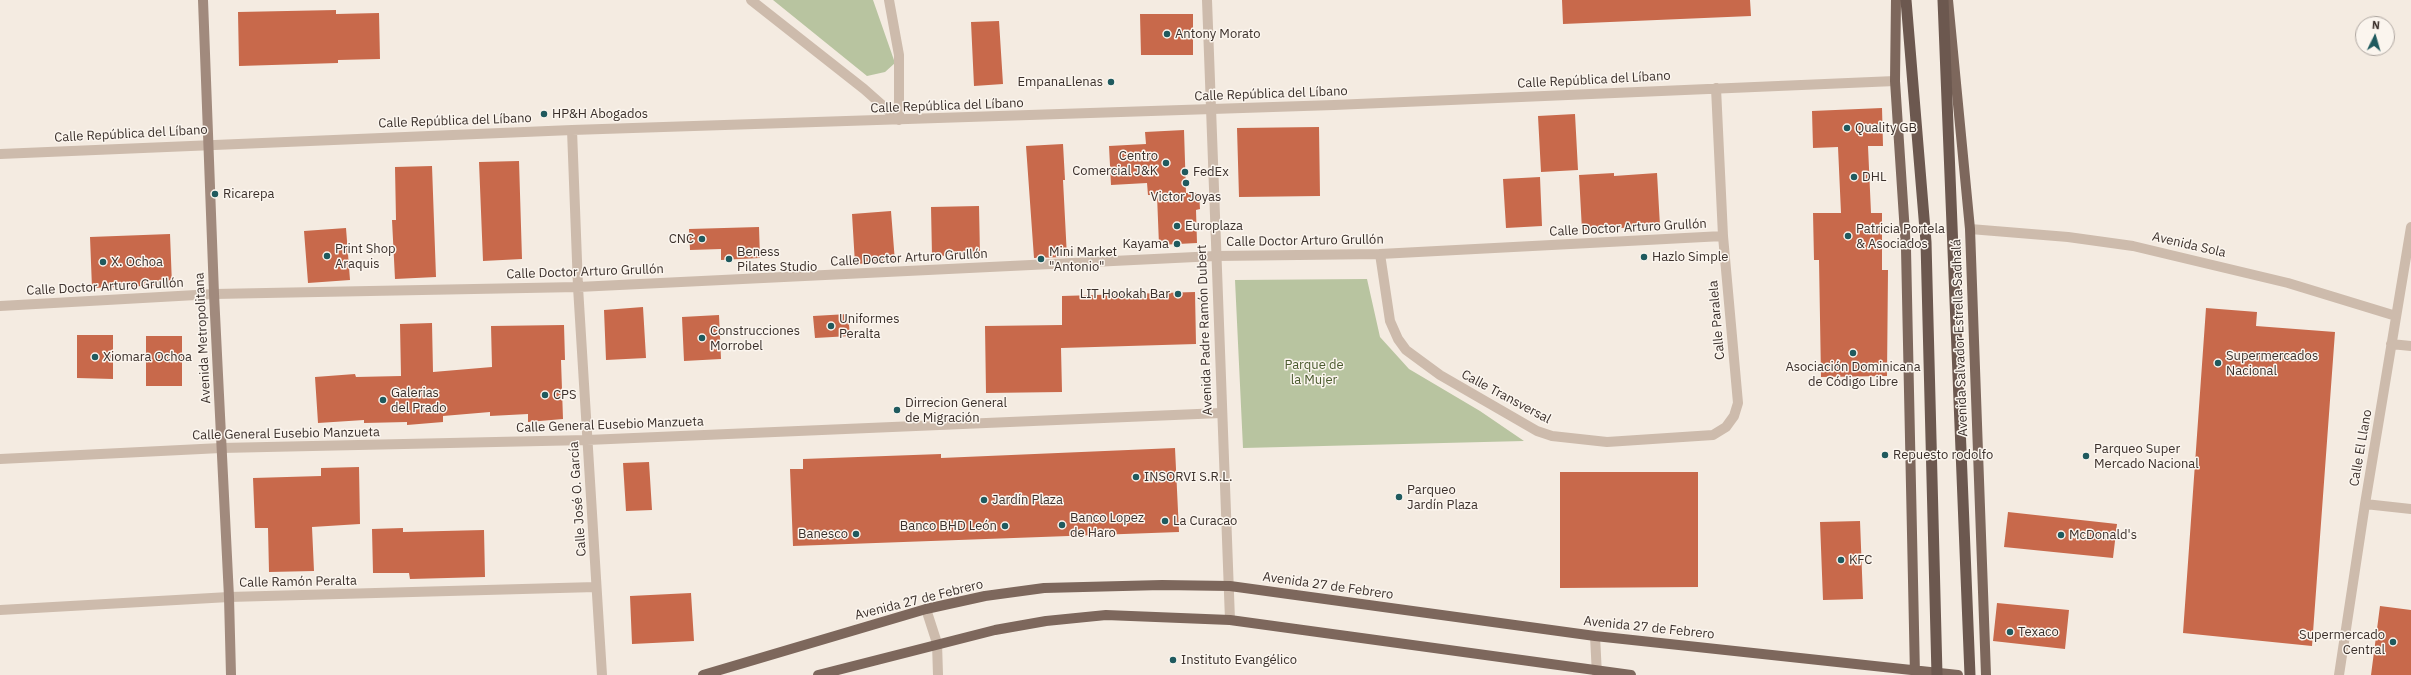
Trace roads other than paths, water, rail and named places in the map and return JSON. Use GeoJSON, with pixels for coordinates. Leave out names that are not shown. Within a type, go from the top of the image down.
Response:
{"type":"FeatureCollection","features":[{"type":"Feature","properties":{"kind":"highway"},"geometry":{"type":"LineString","coordinates":[[1906,0],[1926,242],[1937,675]]}},
{"type":"Feature","properties":{"kind":"highway","name":"Avenida Salvador Estrella Sadhalá"},"geometry":{"type":"LineString","coordinates":[[1943,0],[1970,675]]}},
{"type":"Feature","properties":{"kind":"main road","name":"Avenida Metropolitana"},"geometry":{"type":"LineString","coordinates":[[203,0],[214,294],[229,597],[231,675]]}},
{"type":"Feature","properties":{"kind":"main road"},"geometry":{"type":"LineString","coordinates":[[1896,0],[1895,81],[1906,249],[1915,672]]}},
{"type":"Feature","properties":{"kind":"main road","name":"Avenida Salvador Estrella Sadhalá"},"geometry":{"type":"LineString","coordinates":[[1948,0],[1970,229],[1986,675]]}},
{"type":"Feature","properties":{"kind":"main road","name":"Avenida 27 de Febrero"},"geometry":{"type":"LineString","coordinates":[[703,675],[926,609],[985,596],[1044,588],[1162,585],[1230,586],[1596,636],[1915,672],[1958,675]]}},
{"type":"Feature","properties":{"kind":"main road"},"geometry":{"type":"LineString","coordinates":[[818,675],[937,643],[1046,621],[1106,615],[1230,620],[1597,673],[1631,675]]}},
{"type":"Feature","properties":{"kind":"street"},"geometry":{"type":"LineString","coordinates":[[751,0],[864,89],[899,120]]}},
{"type":"Feature","properties":{"kind":"street"},"geometry":{"type":"LineString","coordinates":[[889,0],[899,55],[899,120]]}},
{"type":"Feature","properties":{"kind":"street","name":"Avenida Padre Ramón Dubert"},"geometry":{"type":"LineString","coordinates":[[1207,0],[1221,413],[1230,586],[1230,620]]}},
{"type":"Feature","properties":{"kind":"street","name":"Calle República del Líbano"},"geometry":{"type":"LineString","coordinates":[[0,154],[208,144],[572,130],[1211,110],[1895,81]]}},
{"type":"Feature","properties":{"kind":"street","name":"Calle Paralela"},"geometry":{"type":"LineString","coordinates":[[1716,88],[1723,236],[1738,403],[1734,416],[1726,427]]}},
{"type":"Feature","properties":{"kind":"street","name":"Calle José O. García"},"geometry":{"type":"LineString","coordinates":[[572,130],[578,287],[602,675]]}},
{"type":"Feature","properties":{"kind":"street","name":"Calle El Llano"},"geometry":{"type":"LineString","coordinates":[[2339,675],[2365,504],[2411,227]]}},
{"type":"Feature","properties":{"kind":"street","name":"Avenida Sola"},"geometry":{"type":"LineString","coordinates":[[1970,229],[2068,237],[2133,246],[2288,283],[2396,316]]}},
{"type":"Feature","properties":{"kind":"street","name":"Calle Doctor Arturo Grullón"},"geometry":{"type":"LineString","coordinates":[[0,306],[214,294],[578,287],[1216,256],[1380,254],[1723,236]]}},
{"type":"Feature","properties":{"kind":"street","name":"Calle Transversal"},"geometry":{"type":"LineString","coordinates":[[1380,254],[1390,321],[1398,339],[1406,350],[1440,375],[1537,431],[1552,436],[1607,442],[1698,437],[1713,435],[1726,427]]}},
{"type":"Feature","properties":{"kind":"street"},"geometry":{"type":"LineString","coordinates":[[2391,344],[2411,346]]}},
{"type":"Feature","properties":{"kind":"street","name":"Calle General Eusebio Manzueta"},"geometry":{"type":"LineString","coordinates":[[0,459],[221,448],[587,440],[1221,413]]}},
{"type":"Feature","properties":{"kind":"street"},"geometry":{"type":"LineString","coordinates":[[2365,504],[2411,509]]}},
{"type":"Feature","properties":{"kind":"street","name":"Calle Ramón Peralta"},"geometry":{"type":"LineString","coordinates":[[0,610],[229,597],[596,587]]}},
{"type":"Feature","properties":{"kind":"street"},"geometry":{"type":"LineString","coordinates":[[926,609],[937,643],[938,675]]}},
{"type":"Feature","properties":{"kind":"street"},"geometry":{"type":"LineString","coordinates":[[1596,636],[1597,673]]}},
{"type":"Feature","properties":{"kind":"place","name":"Antony Morato"},"geometry":{"type":"Point","coordinates":[1167,34]}},
{"type":"Feature","properties":{"kind":"place","name":"EmpanaLlenas"},"geometry":{"type":"Point","coordinates":[1111,82]}},
{"type":"Feature","properties":{"kind":"place","name":"HP&H Abogados"},"geometry":{"type":"Point","coordinates":[544,114]}},
{"type":"Feature","properties":{"kind":"place","name":"Quality GB"},"geometry":{"type":"Point","coordinates":[1847,128]}},
{"type":"Feature","properties":{"kind":"place","name":"Centro Comercial J&K"},"geometry":{"type":"Point","coordinates":[1166,163]}},
{"type":"Feature","properties":{"kind":"place","name":"FedEx"},"geometry":{"type":"Point","coordinates":[1185,172]}},
{"type":"Feature","properties":{"kind":"place","name":"DHL"},"geometry":{"type":"Point","coordinates":[1854,177]}},
{"type":"Feature","properties":{"kind":"place","name":"Victor Joyas"},"geometry":{"type":"Point","coordinates":[1186,183]}},
{"type":"Feature","properties":{"kind":"place","name":"Ricarepa"},"geometry":{"type":"Point","coordinates":[215,194]}},
{"type":"Feature","properties":{"kind":"place","name":"Europlaza"},"geometry":{"type":"Point","coordinates":[1177,226]}},
{"type":"Feature","properties":{"kind":"place","name":"Patricia Portela & Asociados"},"geometry":{"type":"Point","coordinates":[1848,236]}},
{"type":"Feature","properties":{"kind":"place","name":"CNC"},"geometry":{"type":"Point","coordinates":[702,239]}},
{"type":"Feature","properties":{"kind":"place","name":"Kayama"},"geometry":{"type":"Point","coordinates":[1177,244]}},
{"type":"Feature","properties":{"kind":"place","name":"Print Shop Araquis"},"geometry":{"type":"Point","coordinates":[327,256]}},
{"type":"Feature","properties":{"kind":"place","name":"Hazlo Simple"},"geometry":{"type":"Point","coordinates":[1644,257]}},
{"type":"Feature","properties":{"kind":"place","name":"Beness Pilates Studio"},"geometry":{"type":"Point","coordinates":[729,259]}},
{"type":"Feature","properties":{"kind":"place","name":"Mini Market \"Antonio\""},"geometry":{"type":"Point","coordinates":[1041,259]}},
{"type":"Feature","properties":{"kind":"place","name":"X. Ochoa"},"geometry":{"type":"Point","coordinates":[103,262]}},
{"type":"Feature","properties":{"kind":"place","name":"LIT Hookah Bar"},"geometry":{"type":"Point","coordinates":[1178,294]}},
{"type":"Feature","properties":{"kind":"place","name":"Uniformes Peralta"},"geometry":{"type":"Point","coordinates":[831,326]}},
{"type":"Feature","properties":{"kind":"place","name":"Construcciones Morrobel"},"geometry":{"type":"Point","coordinates":[702,338]}},
{"type":"Feature","properties":{"kind":"place","name":"Asociación Dominicana de Código Libre"},"geometry":{"type":"Point","coordinates":[1853,353]}},
{"type":"Feature","properties":{"kind":"place","name":"Xiomara Ochoa"},"geometry":{"type":"Point","coordinates":[95,357]}},
{"type":"Feature","properties":{"kind":"place","name":"Supermercados Nacional"},"geometry":{"type":"Point","coordinates":[2218,363]}},
{"type":"Feature","properties":{"kind":"place","name":"CPS"},"geometry":{"type":"Point","coordinates":[545,395]}},
{"type":"Feature","properties":{"kind":"place","name":"Galerias del Prado"},"geometry":{"type":"Point","coordinates":[383,400]}},
{"type":"Feature","properties":{"kind":"place","name":"Dirrecion General de Migración"},"geometry":{"type":"Point","coordinates":[897,410]}},
{"type":"Feature","properties":{"kind":"place","name":"Repuesto rodolfo"},"geometry":{"type":"Point","coordinates":[1885,455]}},
{"type":"Feature","properties":{"kind":"place","name":"Parqueo Super Mercado Nacional"},"geometry":{"type":"Point","coordinates":[2086,456]}},
{"type":"Feature","properties":{"kind":"place","name":"INSORVI S.R.L."},"geometry":{"type":"Point","coordinates":[1136,477]}},
{"type":"Feature","properties":{"kind":"place","name":"Parqueo Jardín Plaza"},"geometry":{"type":"Point","coordinates":[1399,497]}},
{"type":"Feature","properties":{"kind":"place","name":"Jardín Plaza"},"geometry":{"type":"Point","coordinates":[984,500]}},
{"type":"Feature","properties":{"kind":"place","name":"La Curacao"},"geometry":{"type":"Point","coordinates":[1165,521]}},
{"type":"Feature","properties":{"kind":"place","name":"Banco Lopez de Haro"},"geometry":{"type":"Point","coordinates":[1062,525]}},
{"type":"Feature","properties":{"kind":"place","name":"Banco BHD León"},"geometry":{"type":"Point","coordinates":[1005,526]}},
{"type":"Feature","properties":{"kind":"place","name":"Banesco"},"geometry":{"type":"Point","coordinates":[856,534]}},
{"type":"Feature","properties":{"kind":"place","name":"McDonald's"},"geometry":{"type":"Point","coordinates":[2061,535]}},
{"type":"Feature","properties":{"kind":"place","name":"KFC"},"geometry":{"type":"Point","coordinates":[1841,560]}},
{"type":"Feature","properties":{"kind":"place","name":"Texaco"},"geometry":{"type":"Point","coordinates":[2010,632]}},
{"type":"Feature","properties":{"kind":"place","name":"Supermercado Central"},"geometry":{"type":"Point","coordinates":[2393,642]}},
{"type":"Feature","properties":{"kind":"place","name":"Instituto Evangélico"},"geometry":{"type":"Point","coordinates":[1173,660]}},
{"type":"Feature","properties":{"kind":"park label","name":"Parque de la Mujer"},"geometry":{"type":"Point","coordinates":[1314,372]}}]}
